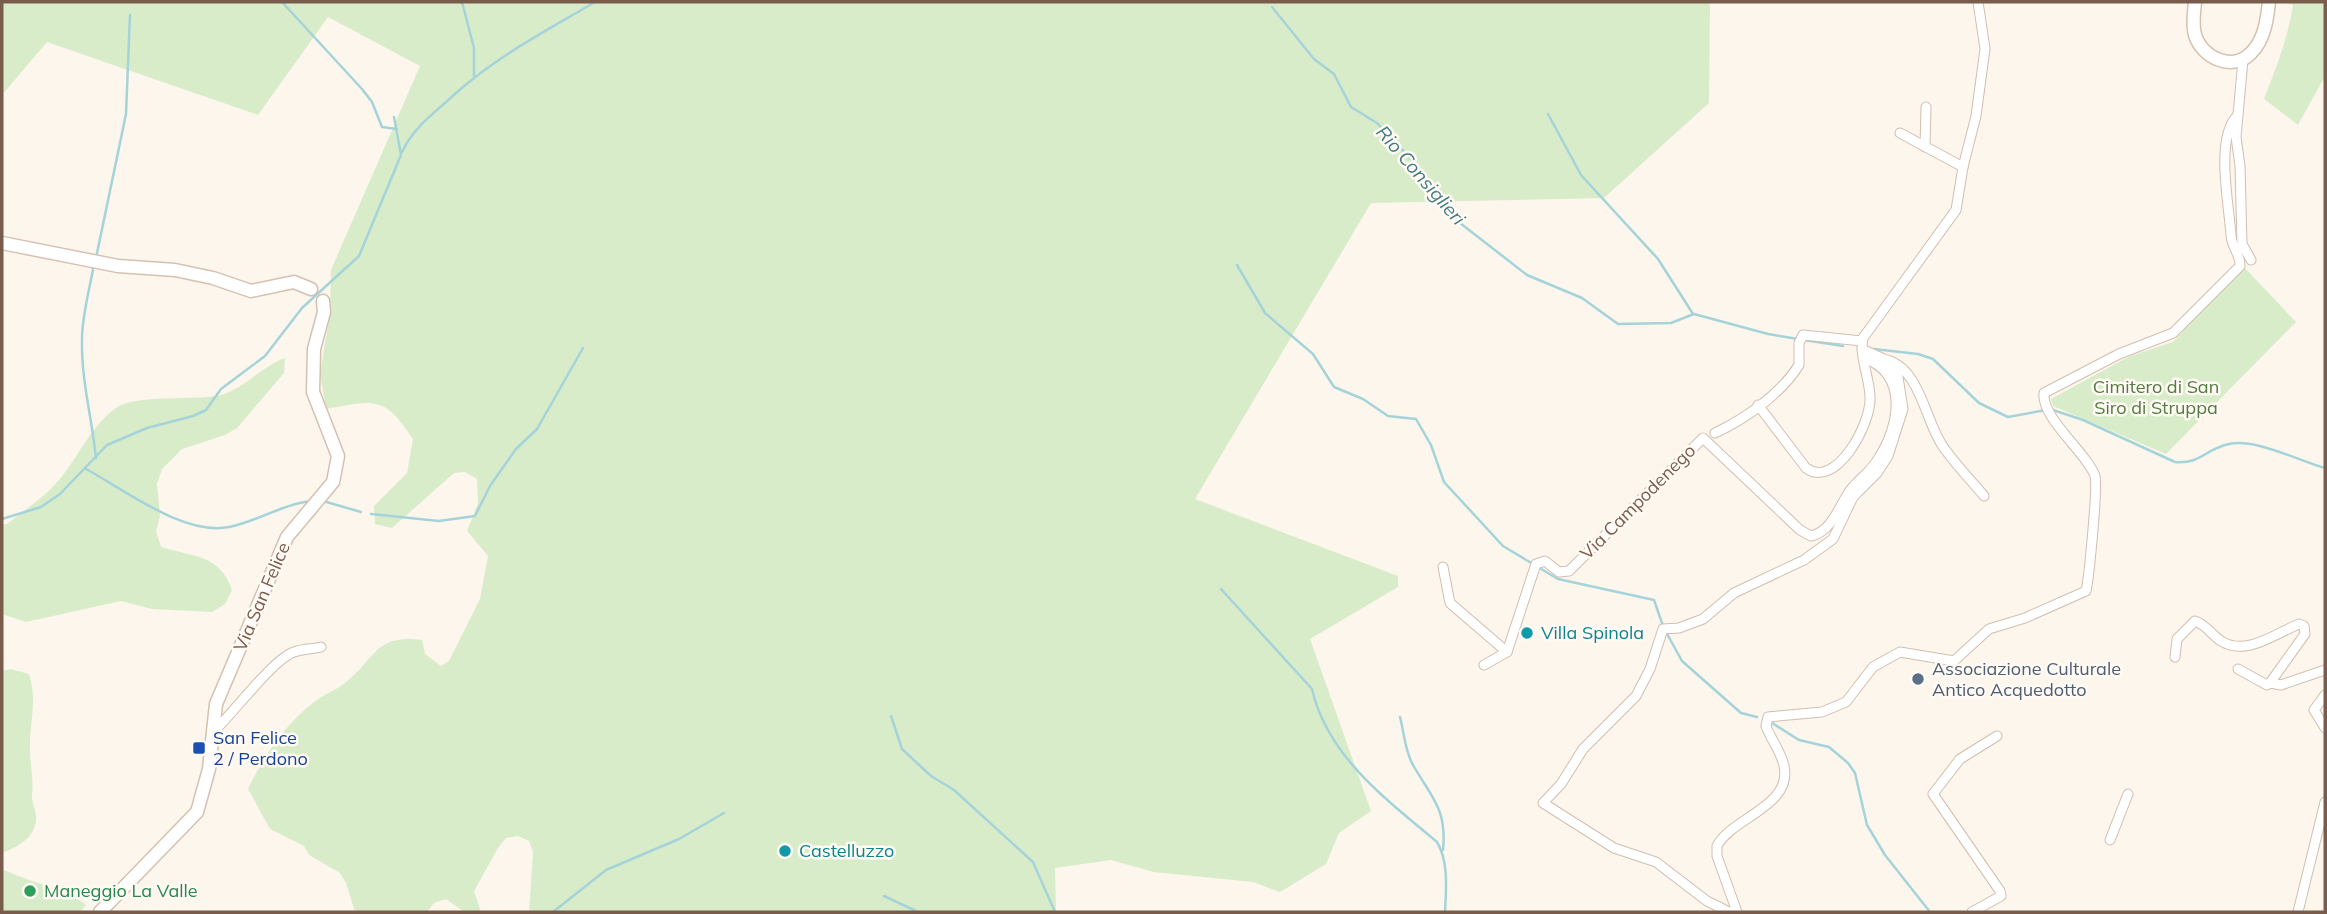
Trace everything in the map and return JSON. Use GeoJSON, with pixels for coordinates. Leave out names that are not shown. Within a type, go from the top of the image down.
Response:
{"type":"FeatureCollection","features":[{"type":"Feature","properties":{"kind":"street"},"geometry":{"type":"LineString","coordinates":[[1758,405],[1806,468],[1823,474],[1838,463],[1863,432],[1870,398],[1862,348],[1909,272],[1953,217],[1976,116],[1985,50],[1978,2]]}},
{"type":"Feature","properties":{"kind":"street"},"geometry":{"type":"LineString","coordinates":[[2195,2],[2195,34],[2203,50],[2221,60],[2243,60],[2251,53],[2262,36],[2269,2]]}},
{"type":"Feature","properties":{"kind":"street"},"geometry":{"type":"LineString","coordinates":[[2243,60],[2237,116],[2242,244],[2251,260]]}},
{"type":"Feature","properties":{"kind":"street"},"geometry":{"type":"LineString","coordinates":[[1925,147],[1926,107]]}},
{"type":"Feature","properties":{"kind":"street"},"geometry":{"type":"LineString","coordinates":[[1737,912],[1717,856],[1717,846],[1768,803],[1784,782],[1783,763],[1767,720],[1822,712],[1846,702],[1873,667],[1900,652],[1954,661],[1989,629],[2025,618],[2086,592],[2096,492],[2094,475],[2044,401],[2047,390],[2119,354],[2173,333],[2239,266],[2240,260],[2231,237],[2225,149],[2228,130],[2237,116]]}},
{"type":"Feature","properties":{"kind":"street"},"geometry":{"type":"LineString","coordinates":[[1900,133],[1963,167]]}},
{"type":"Feature","properties":{"kind":"street","name":"Via San Felice"},"geometry":{"type":"LineString","coordinates":[[2,243],[95,262],[175,270],[213,278],[251,291],[294,282],[311,289],[323,301],[324,312],[314,349],[313,392],[338,456],[333,482],[325,495],[287,537],[216,704],[209,769],[197,813],[100,912]]}},
{"type":"Feature","properties":{"kind":"street"},"geometry":{"type":"LineString","coordinates":[[1715,433],[1733,424],[1758,405],[1797,368],[1800,340],[1805,334],[1862,348],[1895,362],[1908,374],[1941,443],[1984,496]]}},
{"type":"Feature","properties":{"kind":"street","name":"Via Campodenego"},"geometry":{"type":"LineString","coordinates":[[1507,653],[1534,567],[1545,561],[1559,572],[1569,571],[1700,440],[1707,439],[1760,495],[1800,530],[1811,536],[1817,534],[1833,517],[1850,490],[1878,459],[1893,423],[1897,401],[1893,381],[1885,369],[1862,348]]}},
{"type":"Feature","properties":{"kind":"street"},"geometry":{"type":"LineString","coordinates":[[1729,912],[1707,901],[1656,862],[1614,848],[1543,803],[1561,784],[1583,748],[1636,696],[1650,669],[1663,629],[1703,620],[1734,593],[1804,561],[1833,539],[1853,497],[1877,473],[1888,456],[1900,422],[1903,401],[1901,384],[1882,358]]}},
{"type":"Feature","properties":{"kind":"street"},"geometry":{"type":"LineString","coordinates":[[1443,567],[1450,603],[1507,653],[1483,665]]}},
{"type":"Feature","properties":{"kind":"street"},"geometry":{"type":"LineString","coordinates":[[2175,657],[2176,639],[2195,621],[2222,642],[2241,646],[2303,625],[2305,634],[2270,683]]}},
{"type":"Feature","properties":{"kind":"street"},"geometry":{"type":"LineString","coordinates":[[212,733],[235,713],[280,660],[294,652],[321,647]]}},
{"type":"Feature","properties":{"kind":"street"},"geometry":{"type":"LineString","coordinates":[[2238,669],[2266,685],[2281,685],[2325,670]]}},
{"type":"Feature","properties":{"kind":"street"},"geometry":{"type":"LineString","coordinates":[[2325,695],[2314,710],[2325,729]]}},
{"type":"Feature","properties":{"kind":"street"},"geometry":{"type":"LineString","coordinates":[[1972,912],[2001,895],[2000,891],[1933,794],[1960,759],[1997,736]]}},
{"type":"Feature","properties":{"kind":"street"},"geometry":{"type":"LineString","coordinates":[[2110,841],[2128,794]]}},
{"type":"Feature","properties":{"kind":"street"},"geometry":{"type":"LineString","coordinates":[[2298,912],[2324,806]]}},
{"type":"Feature","properties":{"kind":"green space"},"geometry":{"type":"Polygon","coordinates":[[[2,2],[1710,2],[1709,103],[1604,198],[1371,203],[1195,499],[1398,576],[1398,587],[1310,639],[1371,811],[1339,833],[1326,864],[1280,892],[1253,882],[1154,872],[1111,860],[1055,868],[1056,912],[529,912],[533,852],[529,841],[518,836],[506,838],[498,848],[474,891],[481,912],[464,912],[446,899],[434,903],[427,912],[355,912],[340,873],[309,855],[304,846],[270,829],[248,789],[268,752],[293,721],[314,702],[346,682],[385,644],[407,639],[422,640],[425,654],[441,666],[449,661],[480,599],[488,556],[467,531],[478,503],[477,479],[465,472],[454,473],[392,528],[375,524],[374,506],[407,473],[413,439],[394,414],[377,404],[326,409],[320,374],[330,313],[331,270],[420,66],[328,17],[258,115],[47,42],[2,95],[2,2]]]}},
{"type":"Feature","properties":{"kind":"green space"},"geometry":{"type":"Polygon","coordinates":[[[2281,2],[2325,2],[2325,76],[2298,125],[2264,99],[2291,17],[2293,5],[2281,2]]]}},
{"type":"Feature","properties":{"kind":"green space","name":"Cimitero di San Siro di Struppa"},"geometry":{"type":"Polygon","coordinates":[[[2243,266],[2296,322],[2166,454],[2053,406],[2051,399],[2130,356],[2173,342],[2243,266]]]}},
{"type":"Feature","properties":{"kind":"green space"},"geometry":{"type":"Polygon","coordinates":[[[285,358],[284,373],[237,428],[225,435],[182,449],[162,469],[157,484],[160,516],[156,531],[161,547],[213,563],[227,578],[232,590],[225,604],[212,612],[152,609],[121,601],[26,622],[2,614],[2,525],[29,507],[57,482],[108,415],[116,408],[137,401],[221,395],[285,358]]]}},
{"type":"Feature","properties":{"kind":"green space"},"geometry":{"type":"Polygon","coordinates":[[[11,669],[29,674],[32,684],[30,756],[36,822],[26,840],[2,853],[2,671],[11,669]]]}},
{"type":"Feature","properties":{"kind":"green space","name":"Maneggio La Valle"},"geometry":{"type":"Polygon","coordinates":[[[2,869],[69,894],[86,905],[80,912],[2,912],[2,869]]]}},
{"type":"Feature","properties":{"kind":"waterway"},"geometry":{"type":"LineString","coordinates":[[282,2],[362,89],[372,102],[382,127],[397,129]]}},
{"type":"Feature","properties":{"kind":"waterway"},"geometry":{"type":"LineString","coordinates":[[462,2],[474,48],[474,76]]}},
{"type":"Feature","properties":{"kind":"waterway"},"geometry":{"type":"LineString","coordinates":[[402,152],[419,127],[472,79],[523,44],[595,2]]}},
{"type":"Feature","properties":{"kind":"waterway","name":"Rio Consiglieri"},"geometry":{"type":"LineString","coordinates":[[1272,7],[1314,59],[1334,74],[1351,107],[1377,123],[1410,158],[1423,182],[1460,223],[1527,275],[1582,298],[1618,324],[1671,323],[1694,314],[1768,334],[1798,339]]}},
{"type":"Feature","properties":{"kind":"waterway"},"geometry":{"type":"LineString","coordinates":[[96,258],[126,114],[130,15]]}},
{"type":"Feature","properties":{"kind":"waterway"},"geometry":{"type":"LineString","coordinates":[[1548,114],[1581,175],[1658,259],[1693,314]]}},
{"type":"Feature","properties":{"kind":"waterway"},"geometry":{"type":"LineString","coordinates":[[2,519],[41,507],[60,494],[107,445],[147,428],[206,410],[221,389],[265,356],[302,308],[359,256],[401,155],[394,117]]}},
{"type":"Feature","properties":{"kind":"waterway"},"geometry":{"type":"LineString","coordinates":[[94,264],[83,321],[82,354],[96,458]]}},
{"type":"Feature","properties":{"kind":"waterway"},"geometry":{"type":"LineString","coordinates":[[1237,265],[1265,313],[1313,354],[1334,387],[1363,399],[1388,416],[1416,419],[1431,445],[1444,482],[1503,546],[1558,579],[1654,600],[1663,626]]}},
{"type":"Feature","properties":{"kind":"waterway","name":"Rio Consiglieri"},"geometry":{"type":"LineString","coordinates":[[1804,340],[1843,346]]}},
{"type":"Feature","properties":{"kind":"waterway"},"geometry":{"type":"LineString","coordinates":[[371,514],[439,521],[475,516],[490,486],[516,449],[537,429],[583,348]]}},
{"type":"Feature","properties":{"kind":"waterway","name":"Rio Consiglieri"},"geometry":{"type":"LineString","coordinates":[[1874,349],[1918,354],[1933,359],[1979,403],[2008,417],[2046,410]]}},
{"type":"Feature","properties":{"kind":"waterway","name":"Rio Consiglieri"},"geometry":{"type":"LineString","coordinates":[[2053,410],[2083,420],[2175,462],[2190,461],[2225,445],[2236,443],[2262,446],[2325,468]]}},
{"type":"Feature","properties":{"kind":"waterway"},"geometry":{"type":"LineString","coordinates":[[86,469],[174,518],[212,528],[229,527],[291,505],[312,501]]}},
{"type":"Feature","properties":{"kind":"waterway"},"geometry":{"type":"LineString","coordinates":[[323,501],[361,512]]}},
{"type":"Feature","properties":{"kind":"waterway"},"geometry":{"type":"LineString","coordinates":[[1221,589],[1312,689],[1331,735],[1361,775],[1437,842],[1445,867],[1445,912]]}},
{"type":"Feature","properties":{"kind":"waterway"},"geometry":{"type":"LineString","coordinates":[[1666,632],[1682,661],[1741,713],[1757,717]]}},
{"type":"Feature","properties":{"kind":"waterway"},"geometry":{"type":"LineString","coordinates":[[891,716],[902,749],[931,776],[954,790],[1033,862],[1055,912]]}},
{"type":"Feature","properties":{"kind":"waterway"},"geometry":{"type":"LineString","coordinates":[[1400,717],[1410,760],[1437,804],[1443,824],[1443,850]]}},
{"type":"Feature","properties":{"kind":"waterway"},"geometry":{"type":"LineString","coordinates":[[1769,721],[1799,740],[1829,747],[1848,763],[1855,773],[1867,825],[1885,855],[1930,912]]}},
{"type":"Feature","properties":{"kind":"waterway"},"geometry":{"type":"LineString","coordinates":[[553,912],[606,870],[679,839],[724,813]]}},
{"type":"Feature","properties":{"kind":"waterway"},"geometry":{"type":"LineString","coordinates":[[884,896],[918,912]]}},
{"type":"Feature","properties":{"kind":"place","name":"Villa Spinola"},"geometry":{"type":"Point","coordinates":[1527,633]}},
{"type":"Feature","properties":{"kind":"place","name":"Associazione Culturale Antico Acquedotto"},"geometry":{"type":"Point","coordinates":[1918,679]}},
{"type":"Feature","properties":{"kind":"place","name":"San Felice 2 / Perdono"},"geometry":{"type":"Point","coordinates":[199,748]}},
{"type":"Feature","properties":{"kind":"place","name":"Castelluzzo"},"geometry":{"type":"Point","coordinates":[785,851]}},
{"type":"Feature","properties":{"kind":"place","name":"Maneggio La Valle"},"geometry":{"type":"Point","coordinates":[30,891]}}]}
